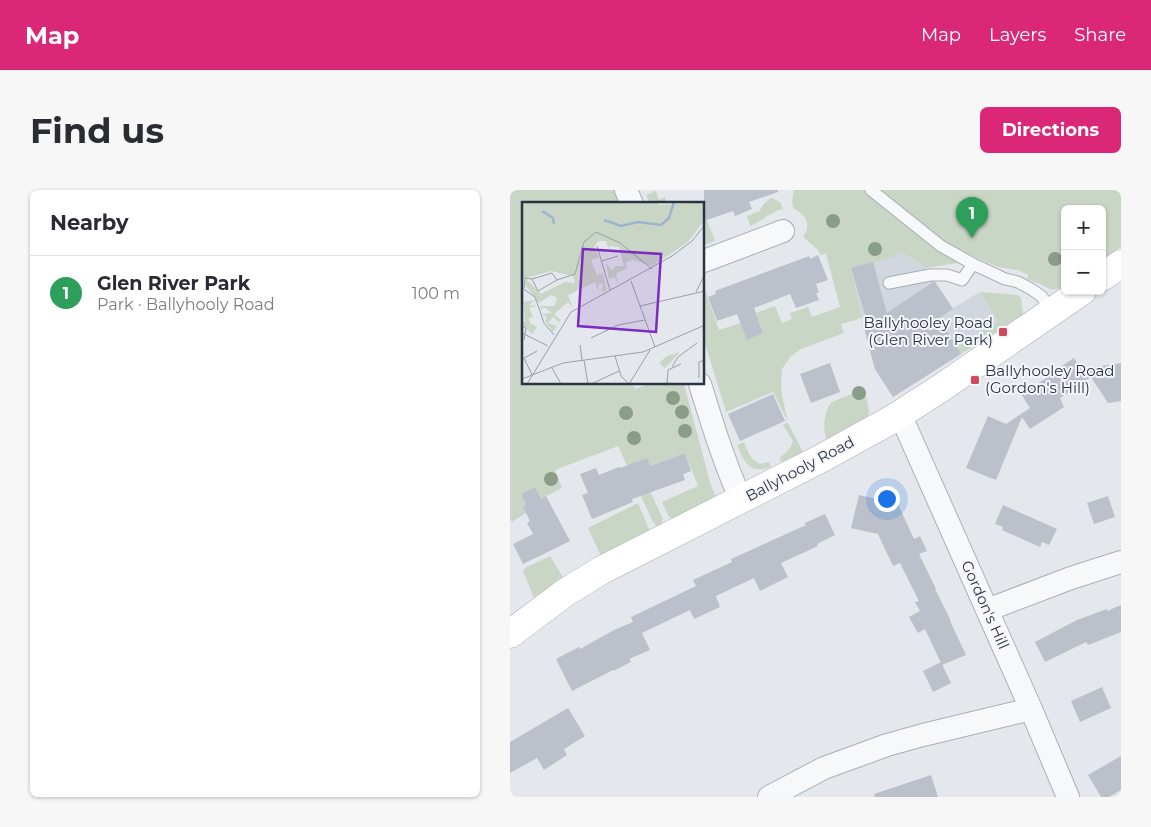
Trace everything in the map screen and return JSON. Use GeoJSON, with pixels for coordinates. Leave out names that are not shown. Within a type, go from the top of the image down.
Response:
{"type":"FeatureCollection","features":[{"type":"Feature","properties":{"kind":"main road"},"geometry":{"type":"LineString","coordinates":[[1106,275],[1121,264]]}},
{"type":"Feature","properties":{"kind":"main road","name":"Ballyhooly Road"},"geometry":{"type":"LineString","coordinates":[[510,634],[559,597],[602,570],[822,458],[900,414],[1076,295]]}},
{"type":"Feature","properties":{"kind":"street"},"geometry":{"type":"LineString","coordinates":[[626,190],[631,202]]}},
{"type":"Feature","properties":{"kind":"street"},"geometry":{"type":"LineString","coordinates":[[705,261],[783,231]]}},
{"type":"Feature","properties":{"kind":"street"},"geometry":{"type":"LineString","coordinates":[[700,385],[718,442],[741,500]]}},
{"type":"Feature","properties":{"kind":"street","name":"Gordon's Hill"},"geometry":{"type":"LineString","coordinates":[[900,414],[1068,797]]}},
{"type":"Feature","properties":{"kind":"street"},"geometry":{"type":"LineString","coordinates":[[987,610],[1071,578],[1121,562]]}},
{"type":"Feature","properties":{"kind":"street"},"geometry":{"type":"LineString","coordinates":[[769,797],[824,768],[879,748],[923,735],[1031,710]]}},
{"type":"Feature","properties":{"kind":"lane"},"geometry":{"type":"LineString","coordinates":[[871,190],[941,246],[972,264],[1031,289],[1041,296],[1053,311]]}},
{"type":"Feature","properties":{"kind":"lane"},"geometry":{"type":"LineString","coordinates":[[889,283],[930,275],[947,275],[962,280],[972,264]]}},
{"type":"Feature","properties":{"kind":"shaded area"},"geometry":{"type":"Polygon","coordinates":[[[872,234],[926,268],[953,308],[980,292],[998,322],[957,347],[961,354],[893,397],[875,369],[864,328],[846,243],[872,234]]]}},
{"type":"Feature","properties":{"kind":"green space"},"geometry":{"type":"Polygon","coordinates":[[[510,190],[613,190],[618,202],[522,202],[522,385],[633,385],[635,389],[646,385],[684,385],[711,486],[717,498],[675,519],[669,517],[662,502],[698,486],[685,453],[650,466],[644,478],[663,519],[658,527],[653,522],[618,446],[555,470],[562,488],[541,499],[535,487],[521,494],[526,505],[523,507],[526,513],[512,522],[510,519],[510,190]]]}},
{"type":"Feature","properties":{"kind":"green space"},"geometry":{"type":"Polygon","coordinates":[[[794,190],[1121,190],[1121,247],[1106,257],[1106,205],[1061,205],[1061,287],[1054,290],[1027,279],[1028,275],[1018,270],[998,267],[964,252],[957,263],[926,268],[901,252],[894,254],[895,257],[851,268],[862,317],[841,324],[844,333],[801,349],[791,356],[782,369],[781,382],[788,421],[773,392],[726,412],[705,343],[705,290],[719,330],[747,321],[750,328],[744,331],[747,339],[763,333],[756,313],[775,306],[782,323],[792,319],[790,313],[808,307],[812,317],[840,307],[826,254],[821,255],[803,237],[807,224],[804,217],[793,208],[794,190]]]}},
{"type":"Feature","properties":{"kind":"green space"},"geometry":{"type":"Polygon","coordinates":[[[656,191],[659,200],[665,197],[666,202],[649,202],[646,195],[656,191]]]}},
{"type":"Feature","properties":{"kind":"green space"},"geometry":{"type":"Polygon","coordinates":[[[772,198],[781,203],[783,209],[750,226],[747,216],[760,211],[764,203],[772,198]]]}},
{"type":"Feature","properties":{"kind":"green space"},"geometry":{"type":"Polygon","coordinates":[[[707,220],[715,241],[705,245],[706,226],[705,221],[707,220]]]}},
{"type":"Feature","properties":{"kind":"green space"},"geometry":{"type":"Polygon","coordinates":[[[980,292],[1018,295],[1021,298],[1023,315],[961,354],[957,347],[998,322],[980,292]]]}},
{"type":"Feature","properties":{"kind":"green space"},"geometry":{"type":"Polygon","coordinates":[[[864,389],[869,410],[868,418],[827,440],[825,436],[825,420],[829,405],[864,389]]]}},
{"type":"Feature","properties":{"kind":"green space"},"geometry":{"type":"Polygon","coordinates":[[[788,422],[803,452],[781,462],[780,457],[788,450],[793,441],[783,425],[788,422]]]}},
{"type":"Feature","properties":{"kind":"green space"},"geometry":{"type":"Polygon","coordinates":[[[744,442],[754,460],[760,464],[769,462],[771,467],[758,469],[745,462],[737,445],[744,442]]]}},
{"type":"Feature","properties":{"kind":"green space"},"geometry":{"type":"Polygon","coordinates":[[[638,503],[650,531],[601,556],[588,528],[638,503]]]}},
{"type":"Feature","properties":{"kind":"green space"},"geometry":{"type":"Polygon","coordinates":[[[550,556],[564,579],[534,598],[523,571],[525,568],[550,556]]]}},
{"type":"Feature","properties":{"kind":"building"},"geometry":{"type":"Polygon","coordinates":[[[704,190],[778,190],[778,192],[749,202],[752,209],[735,216],[733,211],[705,221],[704,190]]]}},
{"type":"Feature","properties":{"kind":"building"},"geometry":{"type":"Polygon","coordinates":[[[818,255],[828,280],[816,284],[819,293],[816,293],[819,300],[796,308],[790,294],[754,308],[763,333],[747,340],[737,314],[717,321],[708,297],[716,294],[715,291],[809,256],[810,259],[818,255]]]}},
{"type":"Feature","properties":{"kind":"building"},"geometry":{"type":"Polygon","coordinates":[[[873,262],[887,313],[935,282],[953,309],[939,318],[961,354],[893,397],[875,369],[864,328],[868,325],[851,268],[873,262]]]}},
{"type":"Feature","properties":{"kind":"building"},"geometry":{"type":"Polygon","coordinates":[[[1074,358],[1081,369],[1121,363],[1121,401],[1108,403],[1091,377],[1060,398],[1064,407],[1030,429],[1022,417],[996,480],[966,468],[988,416],[1006,424],[1030,408],[1021,394],[1074,358]]]}},
{"type":"Feature","properties":{"kind":"building"},"geometry":{"type":"Polygon","coordinates":[[[830,363],[840,392],[811,403],[800,374],[830,363]]]}},
{"type":"Feature","properties":{"kind":"building"},"geometry":{"type":"Polygon","coordinates":[[[773,394],[785,421],[740,441],[728,414],[773,394]]]}},
{"type":"Feature","properties":{"kind":"building"},"geometry":{"type":"Polygon","coordinates":[[[685,453],[691,471],[683,474],[685,480],[632,499],[633,502],[592,519],[582,495],[588,493],[580,474],[596,468],[599,475],[647,458],[650,466],[685,453]]]}},
{"type":"Feature","properties":{"kind":"building"},"geometry":{"type":"Polygon","coordinates":[[[535,487],[541,499],[546,496],[570,541],[523,564],[513,544],[533,534],[527,523],[530,521],[523,507],[526,505],[521,494],[535,487]]]}},
{"type":"Feature","properties":{"kind":"building"},"geometry":{"type":"Polygon","coordinates":[[[859,495],[898,504],[914,539],[920,536],[927,551],[919,554],[966,655],[942,665],[925,629],[918,633],[909,617],[920,611],[915,602],[919,601],[900,563],[893,566],[878,534],[851,528],[859,495]]]}},
{"type":"Feature","properties":{"kind":"building"},"geometry":{"type":"Polygon","coordinates":[[[1108,496],[1115,517],[1094,524],[1087,503],[1108,496]]]}},
{"type":"Feature","properties":{"kind":"building"},"geometry":{"type":"Polygon","coordinates":[[[1003,505],[1057,529],[1049,545],[1042,542],[1040,547],[1002,530],[1003,527],[995,524],[1003,505]]]}},
{"type":"Feature","properties":{"kind":"building"},"geometry":{"type":"Polygon","coordinates":[[[825,514],[835,535],[817,544],[818,546],[781,563],[788,577],[760,591],[754,578],[716,596],[720,607],[694,619],[690,610],[642,633],[650,650],[629,659],[631,662],[572,691],[556,659],[633,622],[631,617],[696,586],[693,580],[732,562],[731,559],[806,525],[805,523],[825,514]]]}},
{"type":"Feature","properties":{"kind":"building"},"geometry":{"type":"Polygon","coordinates":[[[1121,605],[1121,632],[1088,645],[1086,642],[1045,662],[1035,642],[1077,620],[1121,605]]]}},
{"type":"Feature","properties":{"kind":"building"},"geometry":{"type":"Polygon","coordinates":[[[941,662],[951,683],[933,692],[923,671],[941,662]]]}},
{"type":"Feature","properties":{"kind":"building"},"geometry":{"type":"Polygon","coordinates":[[[1102,687],[1111,708],[1080,722],[1071,701],[1102,687]]]}},
{"type":"Feature","properties":{"kind":"building"},"geometry":{"type":"Polygon","coordinates":[[[568,708],[585,736],[564,749],[567,755],[544,770],[537,758],[510,773],[510,742],[568,708]]]}},
{"type":"Feature","properties":{"kind":"building"},"geometry":{"type":"Polygon","coordinates":[[[1121,756],[1121,790],[1109,797],[1101,797],[1088,775],[1121,756]]]}},
{"type":"Feature","properties":{"kind":"building"},"geometry":{"type":"Polygon","coordinates":[[[931,775],[938,797],[875,797],[874,794],[931,775]]]}},
{"type":"Feature","properties":{"kind":"place","name":"Glen River Park"},"geometry":{"type":"Point","coordinates":[972,238]}},
{"type":"Feature","properties":{"kind":"place","name":"Ballyhooley Road (Glen River Park)"},"geometry":{"type":"Point","coordinates":[1003,332]}},
{"type":"Feature","properties":{"kind":"place","name":"Ballyhooley Road (Gordon's Hill)"},"geometry":{"type":"Point","coordinates":[975,380]}}]}
